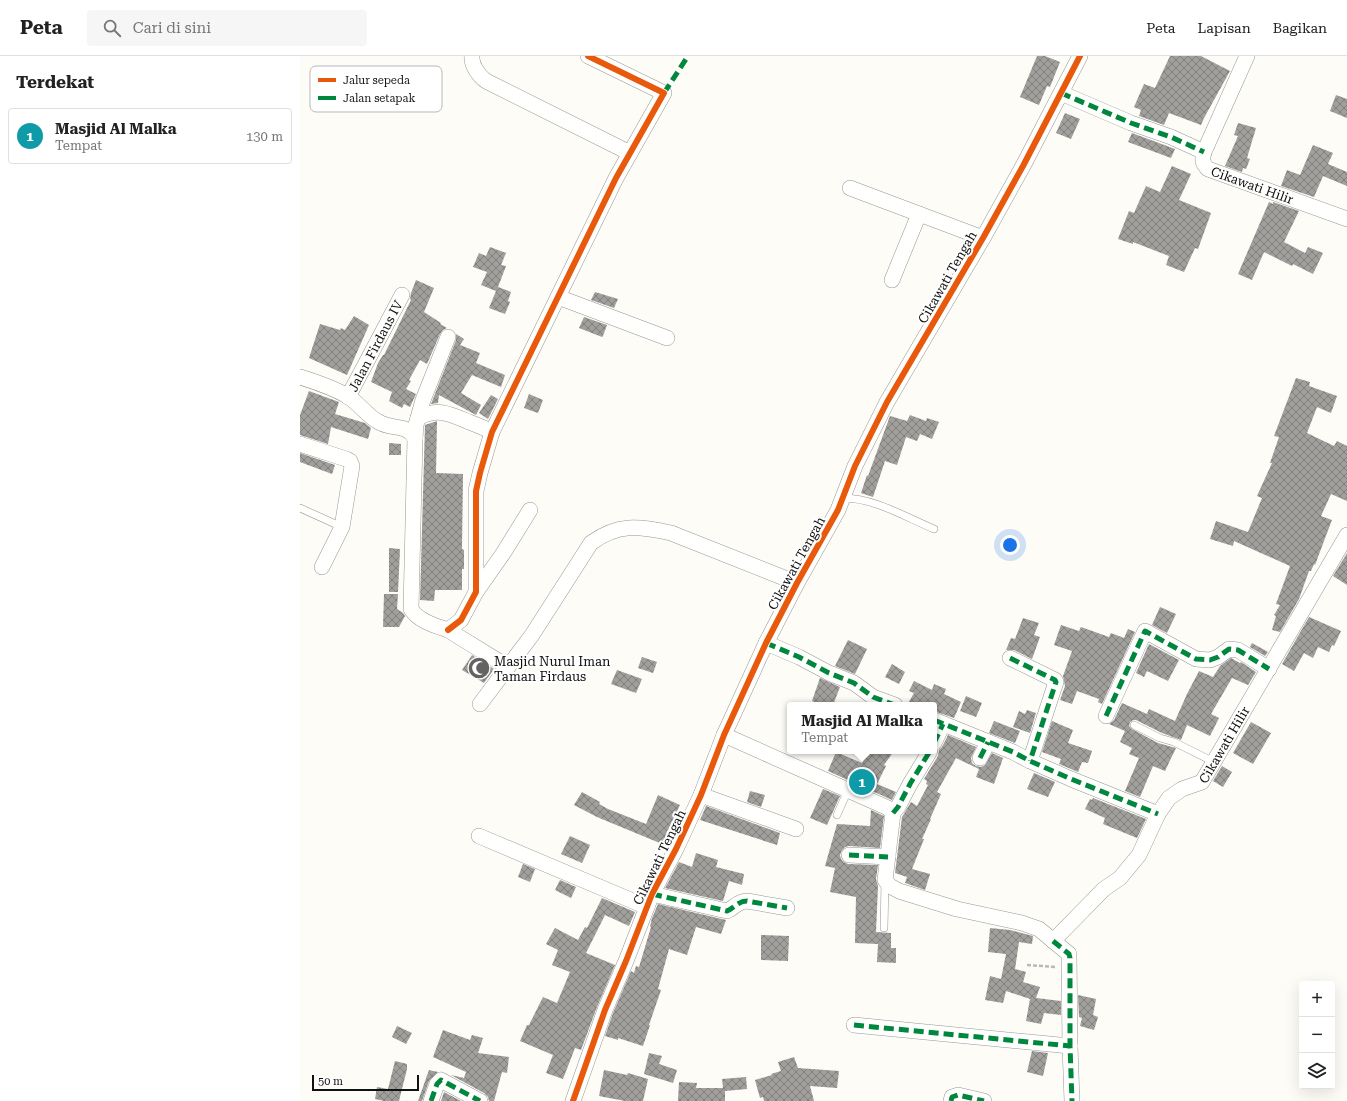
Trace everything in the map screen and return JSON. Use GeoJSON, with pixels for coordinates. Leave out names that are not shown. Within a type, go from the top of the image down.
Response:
{"type":"FeatureCollection","features":[{"type":"Feature","properties":{"kind":"street"},"geometry":{"type":"LineString","coordinates":[[472,56],[471,60],[480,77],[486,81],[630,152]]}},
{"type":"Feature","properties":{"kind":"street"},"geometry":{"type":"LineString","coordinates":[[476,592],[476,491],[492,432],[616,178],[664,93],[588,56]]}},
{"type":"Feature","properties":{"kind":"street","name":"Cikawati Tengah"},"geometry":{"type":"LineString","coordinates":[[573,1101],[605,1010],[650,900],[676,849],[701,794],[724,735],[766,643],[797,583],[838,510],[855,466],[886,402],[983,238],[1080,56]]}},
{"type":"Feature","properties":{"kind":"street","name":"Cikawati Hilir"},"geometry":{"type":"LineString","coordinates":[[1247,56],[1204,152],[1202,159],[1204,165],[1208,169],[1347,219]]}},
{"type":"Feature","properties":{"kind":"street"},"geometry":{"type":"LineString","coordinates":[[1061,93],[1131,123],[1171,137],[1204,152]]}},
{"type":"Feature","properties":{"kind":"street"},"geometry":{"type":"LineString","coordinates":[[850,188],[983,238]]}},
{"type":"Feature","properties":{"kind":"street"},"geometry":{"type":"LineString","coordinates":[[892,280],[919,214]]}},
{"type":"Feature","properties":{"kind":"street","name":"Jalan Firdaus IV"},"geometry":{"type":"LineString","coordinates":[[348,397],[402,296]]}},
{"type":"Feature","properties":{"kind":"street"},"geometry":{"type":"LineString","coordinates":[[558,297],[666,338]]}},
{"type":"Feature","properties":{"kind":"street"},"geometry":{"type":"LineString","coordinates":[[448,338],[423,400],[416,425],[411,609],[415,615],[438,627],[448,630],[508,667]]}},
{"type":"Feature","properties":{"kind":"street"},"geometry":{"type":"LineString","coordinates":[[300,377],[348,397],[361,406],[377,421],[386,426],[405,428],[411,432],[415,438]]}},
{"type":"Feature","properties":{"kind":"street"},"geometry":{"type":"LineString","coordinates":[[418,418],[430,413],[446,412],[492,432]]}},
{"type":"Feature","properties":{"kind":"street"},"geometry":{"type":"LineString","coordinates":[[300,444],[346,459],[350,461],[352,466],[342,527],[322,567]]}},
{"type":"Feature","properties":{"kind":"street"},"geometry":{"type":"LineString","coordinates":[[448,630],[461,620],[476,592],[504,552],[530,510]]}},
{"type":"Feature","properties":{"kind":"street"},"geometry":{"type":"LineString","coordinates":[[480,704],[532,635],[591,543],[602,535],[618,529],[636,527],[671,533],[797,583]]}},
{"type":"Feature","properties":{"kind":"street","name":"Cikawati Hilir"},"geometry":{"type":"LineString","coordinates":[[1053,941],[1104,889],[1120,878],[1140,855],[1158,814],[1169,798],[1182,789],[1202,782],[1347,535]]}},
{"type":"Feature","properties":{"kind":"street"},"geometry":{"type":"LineString","coordinates":[[1106,716],[1145,631],[1196,659],[1210,660],[1218,657],[1229,648],[1238,650],[1269,669]]}},
{"type":"Feature","properties":{"kind":"street"},"geometry":{"type":"LineString","coordinates":[[766,643],[799,657],[829,673],[854,683],[872,697],[886,702]]}},
{"type":"Feature","properties":{"kind":"street"},"geometry":{"type":"LineString","coordinates":[[1010,658],[1056,682],[1030,761]]}},
{"type":"Feature","properties":{"kind":"street"},"geometry":{"type":"LineString","coordinates":[[939,722],[1013,752],[1071,779],[1158,814]]}},
{"type":"Feature","properties":{"kind":"street"},"geometry":{"type":"LineString","coordinates":[[724,735],[888,808],[893,813]]}},
{"type":"Feature","properties":{"kind":"street"},"geometry":{"type":"LineString","coordinates":[[980,758],[988,742]]}},
{"type":"Feature","properties":{"kind":"street"},"geometry":{"type":"LineString","coordinates":[[928,754],[893,813],[885,880],[890,886],[899,891],[957,908],[1022,923],[1039,929],[1070,954],[1070,1046],[1072,1101]]}},
{"type":"Feature","properties":{"kind":"street"},"geometry":{"type":"LineString","coordinates":[[701,794],[796,829]]}},
{"type":"Feature","properties":{"kind":"street"},"geometry":{"type":"LineString","coordinates":[[479,836],[650,900],[727,911],[734,908],[740,902],[746,901],[787,908]]}},
{"type":"Feature","properties":{"kind":"street"},"geometry":{"type":"LineString","coordinates":[[849,855],[888,857]]}},
{"type":"Feature","properties":{"kind":"street"},"geometry":{"type":"LineString","coordinates":[[854,1025],[1070,1046]]}},
{"type":"Feature","properties":{"kind":"street"},"geometry":{"type":"LineString","coordinates":[[431,1101],[437,1084],[441,1080],[480,1101]]}},
{"type":"Feature","properties":{"kind":"street"},"geometry":{"type":"LineString","coordinates":[[951,1101],[952,1097],[958,1095],[984,1101]]}},
{"type":"Feature","properties":{"kind":"lane"},"geometry":{"type":"LineString","coordinates":[[843,498],[857,498],[878,505],[934,529]]}},
{"type":"Feature","properties":{"kind":"lane"},"geometry":{"type":"LineString","coordinates":[[300,508],[342,527]]}},
{"type":"Feature","properties":{"kind":"lane"},"geometry":{"type":"LineString","coordinates":[[1134,726],[1160,738],[1174,742],[1214,762]]}},
{"type":"Feature","properties":{"kind":"lane"},"geometry":{"type":"LineString","coordinates":[[837,815],[848,790]]}},
{"type":"Feature","properties":{"kind":"lane"},"geometry":{"type":"LineString","coordinates":[[884,928],[885,880]]}},
{"type":"Feature","properties":{"kind":"path"},"geometry":{"type":"LineString","coordinates":[[1026,964],[1070,969]]}},
{"type":"Feature","properties":{"kind":"building"},"geometry":{"type":"Polygon","coordinates":[[[1037,56],[1045,56],[1060,62],[1050,87],[1047,86],[1039,105],[1020,97],[1037,56]]]}},
{"type":"Feature","properties":{"kind":"building"},"geometry":{"type":"Polygon","coordinates":[[[1170,56],[1201,56],[1230,71],[1201,125],[1169,113],[1164,125],[1139,116],[1141,110],[1134,107],[1144,84],[1155,88],[1170,56]]]}},
{"type":"Feature","properties":{"kind":"building"},"geometry":{"type":"Polygon","coordinates":[[[1336,95],[1347,99],[1347,118],[1330,111],[1336,95]]]}},
{"type":"Feature","properties":{"kind":"building"},"geometry":{"type":"Polygon","coordinates":[[[1065,113],[1080,119],[1071,139],[1056,133],[1065,113]]]}},
{"type":"Feature","properties":{"kind":"building"},"geometry":{"type":"Polygon","coordinates":[[[1238,123],[1256,128],[1247,158],[1250,159],[1246,169],[1243,168],[1242,172],[1225,166],[1238,136],[1234,135],[1238,123]]]}},
{"type":"Feature","properties":{"kind":"building"},"geometry":{"type":"Polygon","coordinates":[[[1132,133],[1175,149],[1171,158],[1128,142],[1132,133]]]}},
{"type":"Feature","properties":{"kind":"building"},"geometry":{"type":"Polygon","coordinates":[[[1313,145],[1333,153],[1328,164],[1347,172],[1347,186],[1323,176],[1314,197],[1281,186],[1287,170],[1300,175],[1313,145]]]}},
{"type":"Feature","properties":{"kind":"building"},"geometry":{"type":"Polygon","coordinates":[[[1172,166],[1191,174],[1179,200],[1211,213],[1198,249],[1195,248],[1184,272],[1166,265],[1169,256],[1133,242],[1133,244],[1118,239],[1129,211],[1134,213],[1146,186],[1160,192],[1172,166]]]}},
{"type":"Feature","properties":{"kind":"building"},"geometry":{"type":"Polygon","coordinates":[[[1269,202],[1299,211],[1284,242],[1305,253],[1308,247],[1323,253],[1313,274],[1293,264],[1292,266],[1264,252],[1252,280],[1238,274],[1269,202]]]}},
{"type":"Feature","properties":{"kind":"building"},"geometry":{"type":"Polygon","coordinates":[[[490,247],[506,253],[501,265],[506,266],[498,287],[511,292],[508,301],[510,302],[505,314],[489,308],[496,291],[481,285],[487,272],[473,267],[479,253],[486,256],[490,247]]]}},
{"type":"Feature","properties":{"kind":"building"},"geometry":{"type":"Polygon","coordinates":[[[416,280],[434,288],[424,312],[447,328],[440,334],[427,364],[420,360],[409,380],[411,381],[406,389],[416,394],[410,407],[404,404],[402,408],[389,401],[392,392],[371,382],[378,363],[384,355],[411,300],[411,293],[416,280]]]}},
{"type":"Feature","properties":{"kind":"building"},"geometry":{"type":"Polygon","coordinates":[[[595,292],[618,299],[614,308],[591,300],[595,292]]]}},
{"type":"Feature","properties":{"kind":"building"},"geometry":{"type":"Polygon","coordinates":[[[354,316],[369,325],[347,375],[309,358],[320,324],[345,330],[354,316]]]}},
{"type":"Feature","properties":{"kind":"building"},"geometry":{"type":"Polygon","coordinates":[[[584,317],[607,325],[602,337],[579,328],[584,317]]]}},
{"type":"Feature","properties":{"kind":"building"},"geometry":{"type":"Polygon","coordinates":[[[456,334],[464,339],[460,345],[480,353],[476,363],[505,375],[501,387],[472,375],[461,393],[481,405],[476,415],[439,395],[438,403],[431,404],[456,340],[456,334]]]}},
{"type":"Feature","properties":{"kind":"building"},"geometry":{"type":"Polygon","coordinates":[[[1296,378],[1310,382],[1309,386],[1337,396],[1331,413],[1317,407],[1307,433],[1334,446],[1337,441],[1347,446],[1347,501],[1331,494],[1321,516],[1332,520],[1315,565],[1314,564],[1311,571],[1309,571],[1299,599],[1280,632],[1272,630],[1276,616],[1274,615],[1280,605],[1276,604],[1290,566],[1234,541],[1233,546],[1210,539],[1216,521],[1248,532],[1262,498],[1257,496],[1272,463],[1270,463],[1279,437],[1274,436],[1296,378]]]}},
{"type":"Feature","properties":{"kind":"building"},"geometry":{"type":"Polygon","coordinates":[[[309,391],[339,402],[335,414],[365,423],[371,428],[368,439],[331,427],[328,444],[300,435],[300,415],[309,391]]]}},
{"type":"Feature","properties":{"kind":"building"},"geometry":{"type":"Polygon","coordinates":[[[529,394],[543,400],[538,413],[524,408],[529,394]]]}},
{"type":"Feature","properties":{"kind":"building"},"geometry":{"type":"Polygon","coordinates":[[[491,395],[498,399],[488,419],[479,413],[491,395]]]}},
{"type":"Feature","properties":{"kind":"building"},"geometry":{"type":"Polygon","coordinates":[[[910,415],[926,421],[927,418],[939,422],[932,439],[920,434],[917,441],[906,437],[897,465],[885,461],[873,497],[861,493],[890,416],[907,421],[910,415]]]}},
{"type":"Feature","properties":{"kind":"building"},"geometry":{"type":"Polygon","coordinates":[[[437,421],[436,473],[463,474],[462,549],[464,550],[464,569],[462,569],[462,590],[435,590],[434,601],[420,600],[425,425],[437,421]]]}},
{"type":"Feature","properties":{"kind":"building"},"geometry":{"type":"Polygon","coordinates":[[[389,443],[401,444],[401,455],[389,455],[389,443]]]}},
{"type":"Feature","properties":{"kind":"building"},"geometry":{"type":"Polygon","coordinates":[[[300,453],[335,465],[332,474],[300,462],[300,453]]]}},
{"type":"Feature","properties":{"kind":"building"},"geometry":{"type":"Polygon","coordinates":[[[389,548],[400,549],[398,592],[389,592],[389,548]]]}},
{"type":"Feature","properties":{"kind":"building"},"geometry":{"type":"Polygon","coordinates":[[[1347,553],[1347,585],[1333,576],[1347,553]]]}},
{"type":"Feature","properties":{"kind":"building"},"geometry":{"type":"Polygon","coordinates":[[[384,594],[398,594],[397,609],[405,616],[399,627],[383,627],[384,594]]]}},
{"type":"Feature","properties":{"kind":"building"},"geometry":{"type":"Polygon","coordinates":[[[1160,607],[1176,614],[1167,633],[1152,625],[1160,607]]]}},
{"type":"Feature","properties":{"kind":"building"},"geometry":{"type":"Polygon","coordinates":[[[1309,617],[1341,631],[1334,646],[1332,645],[1329,652],[1318,647],[1313,658],[1304,653],[1294,671],[1282,664],[1309,617]]]}},
{"type":"Feature","properties":{"kind":"building"},"geometry":{"type":"Polygon","coordinates":[[[1023,618],[1039,623],[1034,635],[1040,637],[1032,659],[1014,650],[1006,650],[1011,638],[1015,639],[1023,618]]]}},
{"type":"Feature","properties":{"kind":"building"},"geometry":{"type":"Polygon","coordinates":[[[1061,625],[1079,631],[1081,627],[1109,637],[1111,633],[1124,638],[1128,629],[1135,632],[1102,704],[1098,702],[1099,699],[1077,691],[1072,704],[1060,700],[1065,686],[1063,676],[1072,651],[1054,645],[1061,625]]]}},
{"type":"Feature","properties":{"kind":"building"},"geometry":{"type":"Polygon","coordinates":[[[848,640],[867,649],[855,674],[835,666],[848,640]]]}},
{"type":"Feature","properties":{"kind":"building"},"geometry":{"type":"Polygon","coordinates":[[[1252,643],[1268,652],[1265,656],[1250,647],[1252,643]]]}},
{"type":"Feature","properties":{"kind":"building"},"geometry":{"type":"Polygon","coordinates":[[[1149,644],[1179,660],[1168,681],[1147,671],[1144,677],[1136,673],[1149,644]]]}},
{"type":"Feature","properties":{"kind":"building","name":"Masjid Nurul Iman Taman Firdaus"},"geometry":{"type":"Polygon","coordinates":[[[472,655],[494,669],[484,683],[462,670],[472,655]]]}},
{"type":"Feature","properties":{"kind":"building"},"geometry":{"type":"Polygon","coordinates":[[[642,657],[657,662],[653,673],[638,668],[642,657]]]}},
{"type":"Feature","properties":{"kind":"building"},"geometry":{"type":"Polygon","coordinates":[[[1231,658],[1240,663],[1241,662],[1256,672],[1248,685],[1232,678],[1211,714],[1219,718],[1210,736],[1187,725],[1181,740],[1162,733],[1136,720],[1130,722],[1129,726],[1132,729],[1158,743],[1176,748],[1165,771],[1153,766],[1140,797],[1125,791],[1139,758],[1129,754],[1132,748],[1120,742],[1125,731],[1109,724],[1114,720],[1122,703],[1147,714],[1149,709],[1175,721],[1199,671],[1213,677],[1220,666],[1231,658]]]}},
{"type":"Feature","properties":{"kind":"building"},"geometry":{"type":"Polygon","coordinates":[[[892,664],[905,672],[899,684],[885,677],[892,664]]]}},
{"type":"Feature","properties":{"kind":"building"},"geometry":{"type":"Polygon","coordinates":[[[617,670],[642,679],[636,693],[611,684],[617,670]]]}},
{"type":"Feature","properties":{"kind":"building"},"geometry":{"type":"Polygon","coordinates":[[[820,678],[840,687],[834,702],[812,701],[820,678]]]}},
{"type":"Feature","properties":{"kind":"building"},"geometry":{"type":"Polygon","coordinates":[[[914,681],[932,690],[934,684],[946,689],[944,694],[961,702],[954,718],[937,712],[937,702],[909,702],[914,693],[909,691],[914,681]]]}},
{"type":"Feature","properties":{"kind":"building"},"geometry":{"type":"Polygon","coordinates":[[[966,696],[982,703],[976,717],[960,711],[966,696]]]}},
{"type":"Feature","properties":{"kind":"building"},"geometry":{"type":"Polygon","coordinates":[[[1027,710],[1036,713],[1030,733],[1013,727],[1019,711],[1025,714],[1027,710]]]}},
{"type":"Feature","properties":{"kind":"building"},"geometry":{"type":"Polygon","coordinates":[[[994,721],[1020,731],[1015,743],[989,733],[994,721]]]}},
{"type":"Feature","properties":{"kind":"building"},"geometry":{"type":"Polygon","coordinates":[[[1052,721],[1073,730],[1068,743],[1092,751],[1088,763],[1082,762],[1078,772],[1059,764],[1061,759],[1042,752],[1052,721]]]}},
{"type":"Feature","properties":{"kind":"building"},"geometry":{"type":"Polygon","coordinates":[[[1251,722],[1271,733],[1253,764],[1233,753],[1251,722]]]}},
{"type":"Feature","properties":{"kind":"building"},"geometry":{"type":"Polygon","coordinates":[[[948,735],[976,747],[971,758],[972,763],[976,766],[981,767],[985,765],[992,753],[1003,758],[994,784],[976,777],[979,769],[956,758],[937,792],[941,794],[922,839],[924,839],[912,869],[930,874],[925,890],[905,883],[907,877],[895,873],[902,817],[911,802],[917,806],[928,785],[926,784],[927,781],[924,779],[938,756],[939,750],[948,735]]]}},
{"type":"Feature","properties":{"kind":"building"},"geometry":{"type":"Polygon","coordinates":[[[835,754],[841,754],[862,763],[865,757],[869,754],[892,754],[884,765],[886,766],[877,784],[896,792],[892,800],[828,771],[835,754]]]}},
{"type":"Feature","properties":{"kind":"building"},"geometry":{"type":"Polygon","coordinates":[[[1222,766],[1232,772],[1223,787],[1213,781],[1222,766]]]}},
{"type":"Feature","properties":{"kind":"building"},"geometry":{"type":"Polygon","coordinates":[[[1034,773],[1055,782],[1048,797],[1027,789],[1034,773]]]}},
{"type":"Feature","properties":{"kind":"building"},"geometry":{"type":"Polygon","coordinates":[[[823,789],[840,796],[827,825],[810,818],[823,789]]]}},
{"type":"Feature","properties":{"kind":"building"},"geometry":{"type":"Polygon","coordinates":[[[750,791],[765,795],[761,807],[747,802],[750,791]]]}},
{"type":"Feature","properties":{"kind":"building"},"geometry":{"type":"Polygon","coordinates":[[[582,792],[600,802],[599,804],[608,809],[646,824],[658,795],[680,805],[666,834],[671,836],[667,846],[597,817],[574,805],[582,792]]]}},
{"type":"Feature","properties":{"kind":"building"},"geometry":{"type":"Polygon","coordinates":[[[1093,798],[1146,819],[1137,838],[1103,824],[1105,818],[1085,809],[1090,799],[1092,800],[1093,798]]]}},
{"type":"Feature","properties":{"kind":"building"},"geometry":{"type":"Polygon","coordinates":[[[706,806],[780,833],[777,845],[700,820],[706,806]]]}},
{"type":"Feature","properties":{"kind":"building"},"geometry":{"type":"Polygon","coordinates":[[[871,810],[884,816],[880,848],[849,846],[842,850],[840,855],[841,859],[848,864],[878,865],[876,879],[878,886],[876,932],[891,933],[891,948],[896,948],[896,963],[877,962],[878,944],[855,943],[856,897],[830,892],[835,868],[825,866],[837,824],[870,826],[871,810]]]}},
{"type":"Feature","properties":{"kind":"building"},"geometry":{"type":"Polygon","coordinates":[[[570,836],[590,845],[582,863],[561,854],[570,836]]]}},
{"type":"Feature","properties":{"kind":"building"},"geometry":{"type":"Polygon","coordinates":[[[696,853],[718,860],[716,867],[744,874],[742,885],[729,881],[723,901],[665,888],[679,862],[692,867],[696,853]]]}},
{"type":"Feature","properties":{"kind":"building"},"geometry":{"type":"Polygon","coordinates":[[[523,864],[535,869],[530,882],[518,877],[523,864]]]}},
{"type":"Feature","properties":{"kind":"building"},"geometry":{"type":"Polygon","coordinates":[[[560,880],[576,887],[571,898],[555,890],[560,880]]]}},
{"type":"Feature","properties":{"kind":"building"},"geometry":{"type":"Polygon","coordinates":[[[602,898],[635,912],[629,926],[605,915],[586,953],[615,965],[581,1050],[575,1048],[563,1079],[546,1073],[553,1055],[520,1041],[527,1025],[529,1025],[543,997],[557,1003],[570,972],[552,965],[558,950],[546,944],[555,928],[578,940],[585,927],[587,928],[602,898]]]}},
{"type":"Feature","properties":{"kind":"building"},"geometry":{"type":"Polygon","coordinates":[[[658,904],[726,920],[721,934],[696,927],[687,955],[669,949],[658,989],[661,990],[643,1046],[618,1038],[618,1040],[605,1036],[631,971],[634,973],[636,966],[639,967],[651,927],[652,918],[658,904]]]}},
{"type":"Feature","properties":{"kind":"building"},"geometry":{"type":"Polygon","coordinates":[[[990,928],[1010,930],[1033,936],[1032,944],[1019,942],[1015,969],[1026,972],[1023,982],[1040,987],[1036,998],[1061,1001],[1061,1015],[1044,1013],[1041,1024],[1026,1021],[1030,999],[1006,991],[1003,1003],[985,1000],[990,976],[1001,979],[1006,954],[988,952],[990,928]]]}},
{"type":"Feature","properties":{"kind":"building"},"geometry":{"type":"Polygon","coordinates":[[[761,935],[789,936],[788,961],[761,960],[761,935]]]}},
{"type":"Feature","properties":{"kind":"building"},"geometry":{"type":"Polygon","coordinates":[[[1078,995],[1096,999],[1093,1015],[1098,1017],[1094,1030],[1080,1026],[1082,1018],[1079,1017],[1078,995]]]}},
{"type":"Feature","properties":{"kind":"building"},"geometry":{"type":"Polygon","coordinates":[[[397,1026],[412,1033],[406,1044],[392,1037],[397,1026]]]}},
{"type":"Feature","properties":{"kind":"building"},"geometry":{"type":"Polygon","coordinates":[[[443,1030],[470,1040],[472,1035],[483,1038],[478,1053],[509,1057],[507,1073],[502,1072],[494,1101],[489,1101],[488,1097],[484,1093],[451,1075],[464,1078],[466,1072],[433,1057],[443,1030]]]}},
{"type":"Feature","properties":{"kind":"building"},"geometry":{"type":"Polygon","coordinates":[[[1032,1051],[1048,1053],[1043,1076],[1027,1072],[1032,1051]]]}},
{"type":"Feature","properties":{"kind":"building"},"geometry":{"type":"Polygon","coordinates":[[[649,1053],[662,1056],[659,1064],[677,1070],[673,1083],[644,1074],[649,1053]]]}},
{"type":"Feature","properties":{"kind":"building"},"geometry":{"type":"Polygon","coordinates":[[[794,1057],[798,1068],[839,1071],[837,1088],[810,1086],[814,1101],[764,1101],[763,1097],[760,1098],[755,1080],[781,1071],[778,1062],[794,1057]]]}},
{"type":"Feature","properties":{"kind":"building"},"geometry":{"type":"Polygon","coordinates":[[[395,1061],[407,1064],[399,1101],[384,1101],[375,1099],[377,1087],[388,1089],[395,1061]]]}},
{"type":"Feature","properties":{"kind":"building"},"geometry":{"type":"Polygon","coordinates":[[[429,1070],[438,1072],[429,1081],[422,1101],[418,1101],[429,1070]]]}},
{"type":"Feature","properties":{"kind":"building"},"geometry":{"type":"Polygon","coordinates":[[[604,1070],[627,1075],[628,1073],[648,1079],[643,1101],[625,1101],[599,1096],[604,1070]]]}},
{"type":"Feature","properties":{"kind":"building"},"geometry":{"type":"Polygon","coordinates":[[[746,1077],[747,1089],[725,1091],[725,1101],[678,1101],[679,1082],[697,1083],[696,1088],[723,1088],[722,1079],[746,1077]]]}},
{"type":"Feature","properties":{"kind":"building"},"geometry":{"type":"Polygon","coordinates":[[[444,1092],[461,1101],[441,1101],[444,1092]]]}},
{"type":"Feature","properties":{"kind":"marked path"},"geometry":{"type":"LineString","coordinates":[[664,93],[688,56]]}},
{"type":"Feature","properties":{"kind":"marked path"},"geometry":{"type":"LineString","coordinates":[[1061,93],[1131,123],[1171,137],[1204,152]]}},
{"type":"Feature","properties":{"kind":"marked path"},"geometry":{"type":"LineString","coordinates":[[1106,716],[1145,631],[1196,659],[1210,660],[1218,657],[1229,649],[1238,650],[1269,669]]}},
{"type":"Feature","properties":{"kind":"marked path"},"geometry":{"type":"LineString","coordinates":[[766,643],[799,657],[829,673],[854,683],[873,697],[887,702]]}},
{"type":"Feature","properties":{"kind":"marked path"},"geometry":{"type":"LineString","coordinates":[[1010,658],[1055,680],[1056,682],[1030,761]]}},
{"type":"Feature","properties":{"kind":"marked path"},"geometry":{"type":"LineString","coordinates":[[937,721],[1013,752],[1071,779],[1158,814]]}},
{"type":"Feature","properties":{"kind":"marked path"},"geometry":{"type":"LineString","coordinates":[[937,737],[943,724]]}},
{"type":"Feature","properties":{"kind":"marked path"},"geometry":{"type":"LineString","coordinates":[[980,758],[988,742]]}},
{"type":"Feature","properties":{"kind":"marked path"},"geometry":{"type":"LineString","coordinates":[[893,813],[898,807],[928,754]]}},
{"type":"Feature","properties":{"kind":"marked path"},"geometry":{"type":"LineString","coordinates":[[849,855],[888,857]]}},
{"type":"Feature","properties":{"kind":"marked path"},"geometry":{"type":"LineString","coordinates":[[652,894],[727,911],[744,901],[787,908]]}},
{"type":"Feature","properties":{"kind":"marked path"},"geometry":{"type":"LineString","coordinates":[[1053,941],[1069,954],[1070,958],[1070,1046],[1072,1101]]}},
{"type":"Feature","properties":{"kind":"marked path"},"geometry":{"type":"LineString","coordinates":[[854,1025],[1070,1046]]}},
{"type":"Feature","properties":{"kind":"marked path"},"geometry":{"type":"LineString","coordinates":[[431,1101],[437,1084],[441,1080],[480,1101]]}},
{"type":"Feature","properties":{"kind":"marked path"},"geometry":{"type":"LineString","coordinates":[[951,1101],[952,1097],[958,1095],[984,1101]]}},
{"type":"Feature","properties":{"kind":"cycle path"},"geometry":{"type":"LineString","coordinates":[[448,630],[461,620],[476,592],[476,491],[492,432],[616,178],[664,93],[588,56]]}},
{"type":"Feature","properties":{"kind":"cycle path"},"geometry":{"type":"LineString","coordinates":[[573,1101],[605,1010],[652,894],[676,849],[701,795],[724,735],[766,643],[797,583],[838,510],[855,466],[887,402],[983,238],[1023,166],[1080,56]]}},
{"type":"Feature","properties":{"kind":"place","name":"Masjid Nurul Iman Taman Firdaus"},"geometry":{"type":"Point","coordinates":[479,668]}},
{"type":"Feature","properties":{"kind":"place","name":"Masjid Al Malka"},"geometry":{"type":"Point","coordinates":[862,782]}}]}
